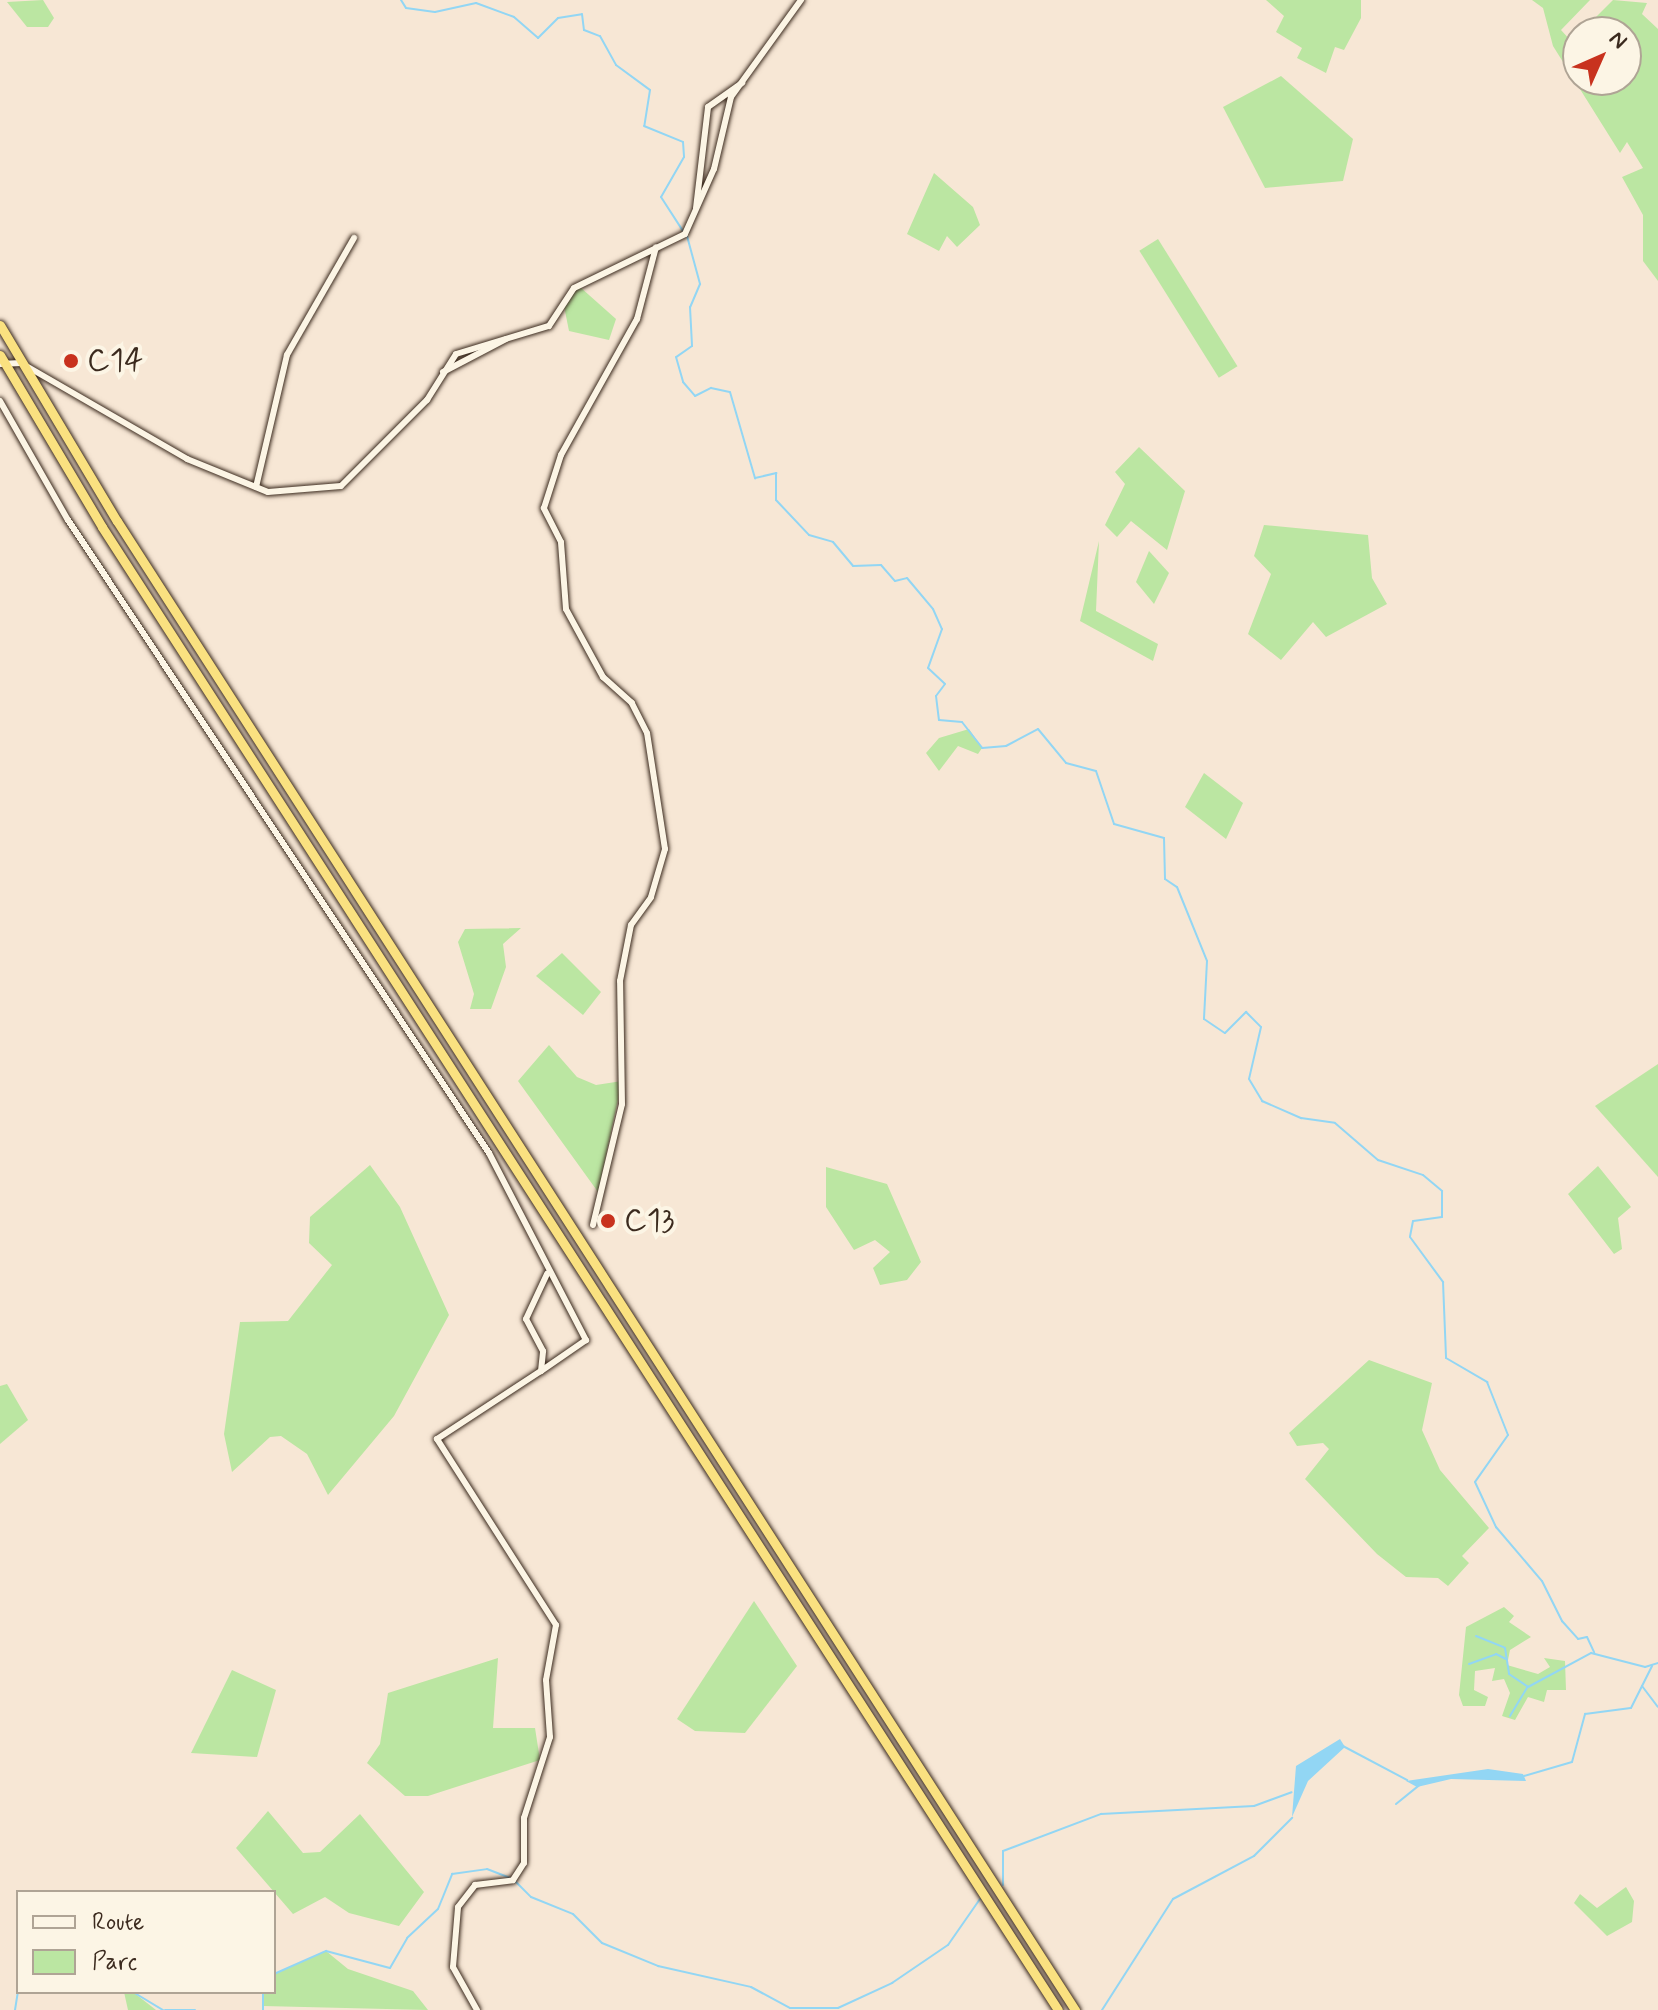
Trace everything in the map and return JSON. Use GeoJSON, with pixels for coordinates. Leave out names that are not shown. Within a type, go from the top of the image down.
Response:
{"type":"FeatureCollection","features":[{"type":"Feature","properties":{"kind":"highway"},"geometry":{"type":"LineString","coordinates":[[0,325],[21,363],[1075,2010]]}},
{"type":"Feature","properties":{"kind":"highway"},"geometry":{"type":"LineString","coordinates":[[0,355],[3,365],[102,527],[1058,2010]]}},
{"type":"Feature","properties":{"kind":"street"},"geometry":{"type":"LineString","coordinates":[[3,365],[21,363],[187,459],[256,487],[301,493],[341,486],[427,400],[443,372],[479,342],[549,326],[574,288],[685,234],[697,210],[731,97],[745,82],[801,0]]}},
{"type":"Feature","properties":{"kind":"street"},"geometry":{"type":"LineString","coordinates":[[697,210],[693,187],[708,107],[745,82]]}},
{"type":"Feature","properties":{"kind":"street"},"geometry":{"type":"LineString","coordinates":[[256,487],[287,355],[354,238]]}},
{"type":"Feature","properties":{"kind":"street"},"geometry":{"type":"LineString","coordinates":[[593,1225],[622,1104],[620,981],[631,925],[651,897],[665,849],[647,733],[632,703],[603,677],[566,609],[561,542],[544,508],[561,455],[637,319],[656,247]]}},
{"type":"Feature","properties":{"kind":"street"},"geometry":{"type":"LineString","coordinates":[[443,372],[517,335]]}},
{"type":"Feature","properties":{"kind":"street"},"geometry":{"type":"LineString","coordinates":[[0,401],[68,520],[367,978],[448,1088],[547,1274],[586,1340],[437,1439],[556,1625],[546,1680],[550,1737],[524,1818],[524,1863],[513,1880],[475,1885],[458,1907],[453,1967],[477,2010]]}},
{"type":"Feature","properties":{"kind":"street"},"geometry":{"type":"LineString","coordinates":[[541,1371],[543,1351],[526,1319],[547,1274]]}},
{"type":"Feature","properties":{"kind":"green space"},"geometry":{"type":"Polygon","coordinates":[[[43,0],[54,18],[48,27],[27,27],[7,2],[43,0]]]}},
{"type":"Feature","properties":{"kind":"green space"},"geometry":{"type":"Polygon","coordinates":[[[1266,0],[1361,0],[1361,18],[1344,50],[1335,47],[1326,73],[1297,58],[1302,48],[1276,32],[1284,16],[1266,0]]]}},
{"type":"Feature","properties":{"kind":"green space"},"geometry":{"type":"Polygon","coordinates":[[[1532,0],[1590,0],[1575,16],[1562,16],[1562,60],[1553,46],[1543,8],[1532,0]]]}},
{"type":"Feature","properties":{"kind":"green space"},"geometry":{"type":"Polygon","coordinates":[[[1613,0],[1647,3],[1642,14],[1658,29],[1658,281],[1643,261],[1643,215],[1622,177],[1643,168],[1627,142],[1620,153],[1584,96],[1642,96],[1642,16],[1597,16],[1613,0]]]}},
{"type":"Feature","properties":{"kind":"green space"},"geometry":{"type":"Polygon","coordinates":[[[1281,76],[1353,139],[1343,181],[1265,188],[1223,107],[1281,76]]]}},
{"type":"Feature","properties":{"kind":"green space"},"geometry":{"type":"Polygon","coordinates":[[[934,173],[973,207],[980,225],[957,247],[947,236],[939,251],[907,234],[934,173]]]}},
{"type":"Feature","properties":{"kind":"green space"},"geometry":{"type":"Polygon","coordinates":[[[1158,239],[1237,366],[1219,378],[1139,251],[1158,239]]]}},
{"type":"Feature","properties":{"kind":"green space"},"geometry":{"type":"Polygon","coordinates":[[[580,287],[616,319],[609,340],[569,331],[563,301],[580,287]]]}},
{"type":"Feature","properties":{"kind":"green space"},"geometry":{"type":"Polygon","coordinates":[[[1139,447],[1185,491],[1167,550],[1131,521],[1117,537],[1105,525],[1125,484],[1115,472],[1139,447]]]}},
{"type":"Feature","properties":{"kind":"green space"},"geometry":{"type":"Polygon","coordinates":[[[1264,525],[1368,535],[1372,578],[1387,604],[1326,637],[1313,622],[1281,660],[1248,634],[1271,574],[1254,556],[1264,525]]]}},
{"type":"Feature","properties":{"kind":"green space"},"geometry":{"type":"Polygon","coordinates":[[[1099,541],[1096,611],[1158,644],[1153,661],[1080,621],[1099,541]]]}},
{"type":"Feature","properties":{"kind":"green space"},"geometry":{"type":"Polygon","coordinates":[[[1149,551],[1169,573],[1154,604],[1136,582],[1149,551]]]}},
{"type":"Feature","properties":{"kind":"green space"},"geometry":{"type":"Polygon","coordinates":[[[969,729],[982,748],[978,754],[958,746],[939,771],[926,753],[939,738],[969,729]]]}},
{"type":"Feature","properties":{"kind":"green space"},"geometry":{"type":"Polygon","coordinates":[[[1204,773],[1243,803],[1226,839],[1185,807],[1204,773]]]}},
{"type":"Feature","properties":{"kind":"green space"},"geometry":{"type":"Polygon","coordinates":[[[521,928],[503,944],[506,967],[491,1009],[470,1009],[474,994],[458,942],[465,929],[521,928]]]}},
{"type":"Feature","properties":{"kind":"green space"},"geometry":{"type":"Polygon","coordinates":[[[562,953],[601,992],[583,1015],[536,976],[562,953]]]}},
{"type":"Feature","properties":{"kind":"green space"},"geometry":{"type":"Polygon","coordinates":[[[549,1045],[577,1077],[596,1085],[622,1081],[598,1192],[518,1081],[549,1045]]]}},
{"type":"Feature","properties":{"kind":"green space"},"geometry":{"type":"Polygon","coordinates":[[[1658,1064],[1658,1177],[1595,1106],[1658,1064]]]}},
{"type":"Feature","properties":{"kind":"green space"},"geometry":{"type":"Polygon","coordinates":[[[370,1165],[400,1207],[449,1315],[394,1416],[328,1495],[307,1454],[281,1436],[270,1437],[232,1472],[224,1434],[240,1322],[288,1321],[332,1265],[309,1243],[310,1217],[370,1165]]]}},
{"type":"Feature","properties":{"kind":"green space"},"geometry":{"type":"Polygon","coordinates":[[[1598,1166],[1631,1207],[1618,1218],[1622,1249],[1614,1254],[1568,1194],[1598,1166]]]}},
{"type":"Feature","properties":{"kind":"green space"},"geometry":{"type":"Polygon","coordinates":[[[826,1167],[887,1184],[921,1262],[907,1280],[880,1285],[873,1268],[890,1252],[875,1240],[854,1250],[826,1207],[826,1167]]]}},
{"type":"Feature","properties":{"kind":"green space"},"geometry":{"type":"Polygon","coordinates":[[[1369,1360],[1432,1383],[1422,1430],[1440,1470],[1489,1528],[1462,1556],[1469,1563],[1448,1586],[1438,1578],[1406,1577],[1377,1554],[1305,1479],[1329,1449],[1323,1443],[1297,1446],[1289,1433],[1369,1360]]]}},
{"type":"Feature","properties":{"kind":"green space"},"geometry":{"type":"Polygon","coordinates":[[[7,1384],[28,1420],[0,1444],[0,1386],[7,1384]]]}},
{"type":"Feature","properties":{"kind":"green space"},"geometry":{"type":"Polygon","coordinates":[[[754,1601],[797,1666],[745,1733],[695,1731],[677,1719],[754,1601]]]}},
{"type":"Feature","properties":{"kind":"green space"},"geometry":{"type":"Polygon","coordinates":[[[1504,1607],[1514,1616],[1509,1622],[1531,1637],[1510,1650],[1507,1665],[1538,1674],[1550,1667],[1544,1658],[1565,1661],[1566,1690],[1547,1690],[1544,1702],[1528,1697],[1515,1720],[1502,1716],[1510,1693],[1504,1679],[1492,1681],[1495,1668],[1475,1671],[1474,1690],[1488,1697],[1485,1706],[1463,1706],[1459,1695],[1466,1627],[1504,1607]]]}},
{"type":"Feature","properties":{"kind":"green space"},"geometry":{"type":"Polygon","coordinates":[[[498,1658],[493,1728],[535,1728],[540,1760],[428,1796],[405,1796],[367,1763],[380,1744],[388,1693],[498,1658]]]}},
{"type":"Feature","properties":{"kind":"green space"},"geometry":{"type":"Polygon","coordinates":[[[232,1670],[276,1690],[257,1757],[191,1753],[232,1670]]]}},
{"type":"Feature","properties":{"kind":"green space"},"geometry":{"type":"Polygon","coordinates":[[[268,1811],[303,1853],[320,1852],[360,1814],[424,1892],[399,1926],[349,1913],[325,1897],[293,1914],[276,1894],[276,1890],[272,1890],[236,1848],[268,1811]]]}},
{"type":"Feature","properties":{"kind":"green space"},"geometry":{"type":"Polygon","coordinates":[[[1626,1887],[1634,1901],[1632,1922],[1607,1936],[1574,1903],[1580,1894],[1597,1908],[1626,1887]]]}},
{"type":"Feature","properties":{"kind":"green space"},"geometry":{"type":"Polygon","coordinates":[[[326,1951],[348,1969],[413,1991],[428,2010],[263,2006],[263,1994],[276,1994],[276,1973],[326,1951]]]}},
{"type":"Feature","properties":{"kind":"green space"},"geometry":{"type":"Polygon","coordinates":[[[124,1994],[136,1994],[156,2010],[128,2010],[124,1994]]]}},
{"type":"Feature","properties":{"kind":"water"},"geometry":{"type":"Polygon","coordinates":[[[1340,1739],[1345,1747],[1308,1781],[1292,1817],[1296,1766],[1340,1739]]]}},
{"type":"Feature","properties":{"kind":"water"},"geometry":{"type":"Polygon","coordinates":[[[1488,1769],[1523,1774],[1526,1781],[1451,1779],[1417,1787],[1406,1781],[1488,1769]]]}},
{"type":"Feature","properties":{"kind":"waterway"},"geometry":{"type":"LineString","coordinates":[[401,0],[406,8],[435,12],[476,3],[514,17],[538,38],[558,18],[582,14],[584,30],[600,36],[616,65],[650,90],[644,126],[683,142],[684,157],[661,197],[683,231]]}},
{"type":"Feature","properties":{"kind":"waterway"},"geometry":{"type":"LineString","coordinates":[[687,236],[700,284],[690,307],[692,346],[676,357],[683,382],[695,396],[711,388],[730,392],[755,478],[776,473],[776,500],[809,535],[833,542],[853,566],[881,565],[895,581],[907,578],[933,609],[942,629],[928,668],[945,684],[936,696],[939,720],[962,722],[982,748],[1006,746],[1038,729],[1066,763],[1096,771],[1114,824],[1164,838],[1165,879],[1177,887],[1207,961],[1204,1019],[1225,1033],[1246,1012],[1261,1027],[1249,1079],[1262,1101],[1301,1118],[1335,1123],[1378,1160],[1423,1175],[1442,1191],[1442,1217],[1413,1221],[1410,1237],[1443,1282],[1446,1358],[1487,1382],[1508,1435],[1475,1482],[1496,1527],[1542,1581],[1562,1621],[1578,1639],[1587,1637],[1594,1652]]}},
{"type":"Feature","properties":{"kind":"waterway"},"geometry":{"type":"LineString","coordinates":[[1476,1636],[1505,1648],[1509,1674],[1528,1687],[1591,1653],[1645,1667],[1658,1663]]}},
{"type":"Feature","properties":{"kind":"waterway"},"geometry":{"type":"LineString","coordinates":[[1469,1664],[1496,1654],[1506,1659]]}},
{"type":"Feature","properties":{"kind":"waterway"},"geometry":{"type":"LineString","coordinates":[[1524,1776],[1572,1762],[1585,1714],[1631,1708],[1652,1666]]}},
{"type":"Feature","properties":{"kind":"waterway"},"geometry":{"type":"LineString","coordinates":[[1642,1686],[1658,1707]]}},
{"type":"Feature","properties":{"kind":"waterway"},"geometry":{"type":"LineString","coordinates":[[1510,1716],[1527,1688]]}},
{"type":"Feature","properties":{"kind":"waterway"},"geometry":{"type":"LineString","coordinates":[[1341,1745],[1407,1780]]}},
{"type":"Feature","properties":{"kind":"waterway"},"geometry":{"type":"LineString","coordinates":[[1396,1804],[1421,1784]]}},
{"type":"Feature","properties":{"kind":"waterway"},"geometry":{"type":"LineString","coordinates":[[1003,1885],[1003,1851],[1101,1814],[1254,1806],[1292,1792]]}},
{"type":"Feature","properties":{"kind":"waterway"},"geometry":{"type":"LineString","coordinates":[[1102,2010],[1173,1899],[1254,1856],[1292,1818]]}},
{"type":"Feature","properties":{"kind":"waterway"},"geometry":{"type":"LineString","coordinates":[[276,1973],[326,1951],[390,1968],[407,1938],[438,1909],[452,1874],[487,1869],[511,1878]]}},
{"type":"Feature","properties":{"kind":"waterway"},"geometry":{"type":"LineString","coordinates":[[516,1882],[531,1897],[573,1914],[602,1943],[658,1966],[751,1987],[790,2008],[838,2008],[892,1983],[948,1945],[980,1899]]}},
{"type":"Feature","properties":{"kind":"waterway"},"geometry":{"type":"LineString","coordinates":[[15,2010],[18,1994]]}},
{"type":"Feature","properties":{"kind":"waterway"},"geometry":{"type":"LineString","coordinates":[[136,1994],[163,2010]]}},
{"type":"Feature","properties":{"kind":"waterway"},"geometry":{"type":"LineString","coordinates":[[263,1994],[263,2010]]}},
{"type":"Feature","properties":{"kind":"waterway"},"geometry":{"type":"LineString","coordinates":[[165,2010],[195,2010]]}},
{"type":"Feature","properties":{"kind":"place","name":"C14"},"geometry":{"type":"Point","coordinates":[71,361]}},
{"type":"Feature","properties":{"kind":"place","name":"C13"},"geometry":{"type":"Point","coordinates":[608,1221]}}]}
